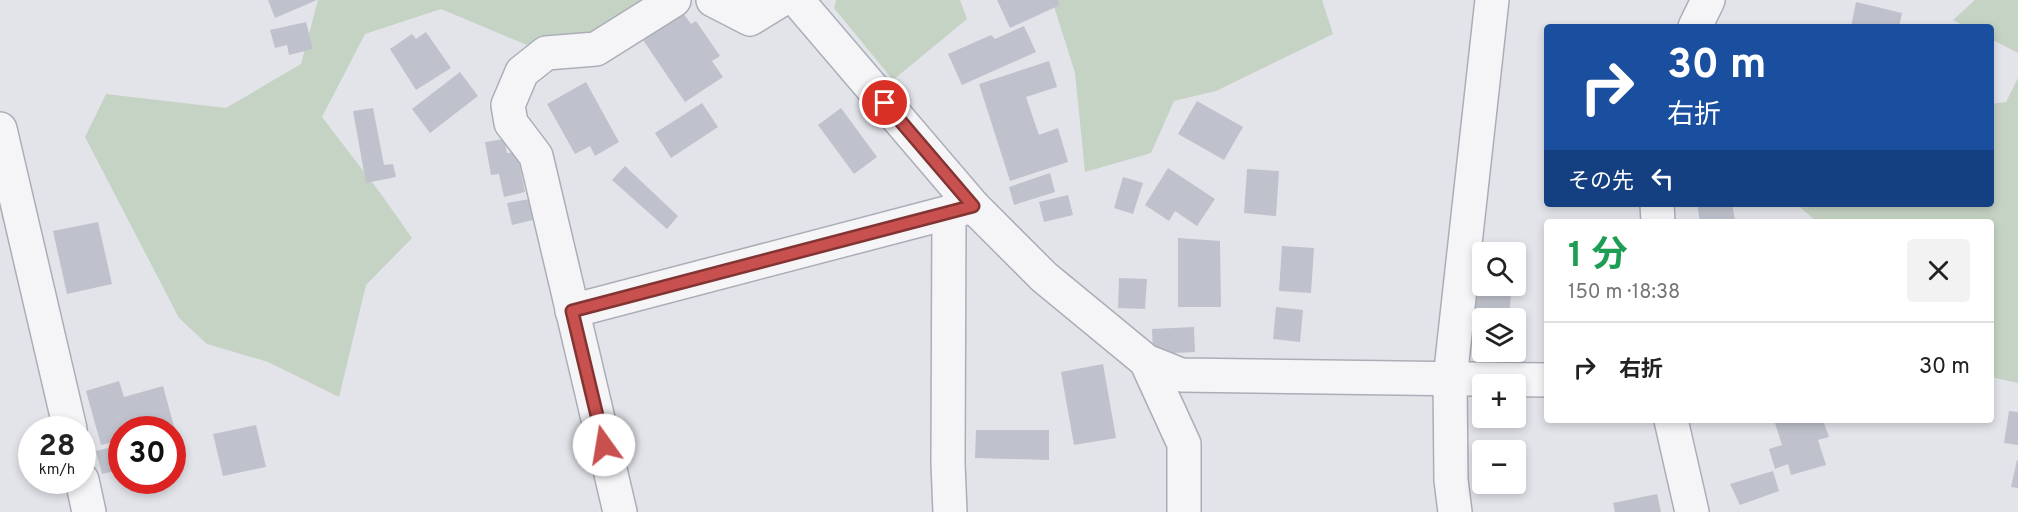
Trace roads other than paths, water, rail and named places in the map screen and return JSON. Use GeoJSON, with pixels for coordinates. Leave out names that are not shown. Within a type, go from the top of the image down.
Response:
{"type":"FeatureCollection","features":[{"type":"Feature","properties":{"kind":"street"},"geometry":{"type":"LineString","coordinates":[[620,512],[536,156],[510,123],[507,105],[522,72],[546,53],[596,49],[674,0]]}},
{"type":"Feature","properties":{"kind":"street"},"geometry":{"type":"LineString","coordinates":[[713,0],[750,19],[781,0]]}},
{"type":"Feature","properties":{"kind":"street"},"geometry":{"type":"LineString","coordinates":[[797,0],[961,209],[1146,361],[1181,375],[1544,380]]}},
{"type":"Feature","properties":{"kind":"street"},"geometry":{"type":"LineString","coordinates":[[1455,512],[1451,480],[1450,379],[1492,0]]}},
{"type":"Feature","properties":{"kind":"street"},"geometry":{"type":"LineString","coordinates":[[1696,24],[1708,0]]}},
{"type":"Feature","properties":{"kind":"street"},"geometry":{"type":"LineString","coordinates":[[0,129],[67,416]]}},
{"type":"Feature","properties":{"kind":"street"},"geometry":{"type":"LineString","coordinates":[[572,311],[961,209]]}},
{"type":"Feature","properties":{"kind":"street"},"geometry":{"type":"LineString","coordinates":[[950,512],[948,464],[961,209]]}},
{"type":"Feature","properties":{"kind":"street"},"geometry":{"type":"LineString","coordinates":[[1146,361],[1184,444],[1184,512]]}},
{"type":"Feature","properties":{"kind":"street"},"geometry":{"type":"LineString","coordinates":[[1672,423],[1692,512]]}},
{"type":"Feature","properties":{"kind":"street"},"geometry":{"type":"LineString","coordinates":[[85,494],[89,512]]}}]}
